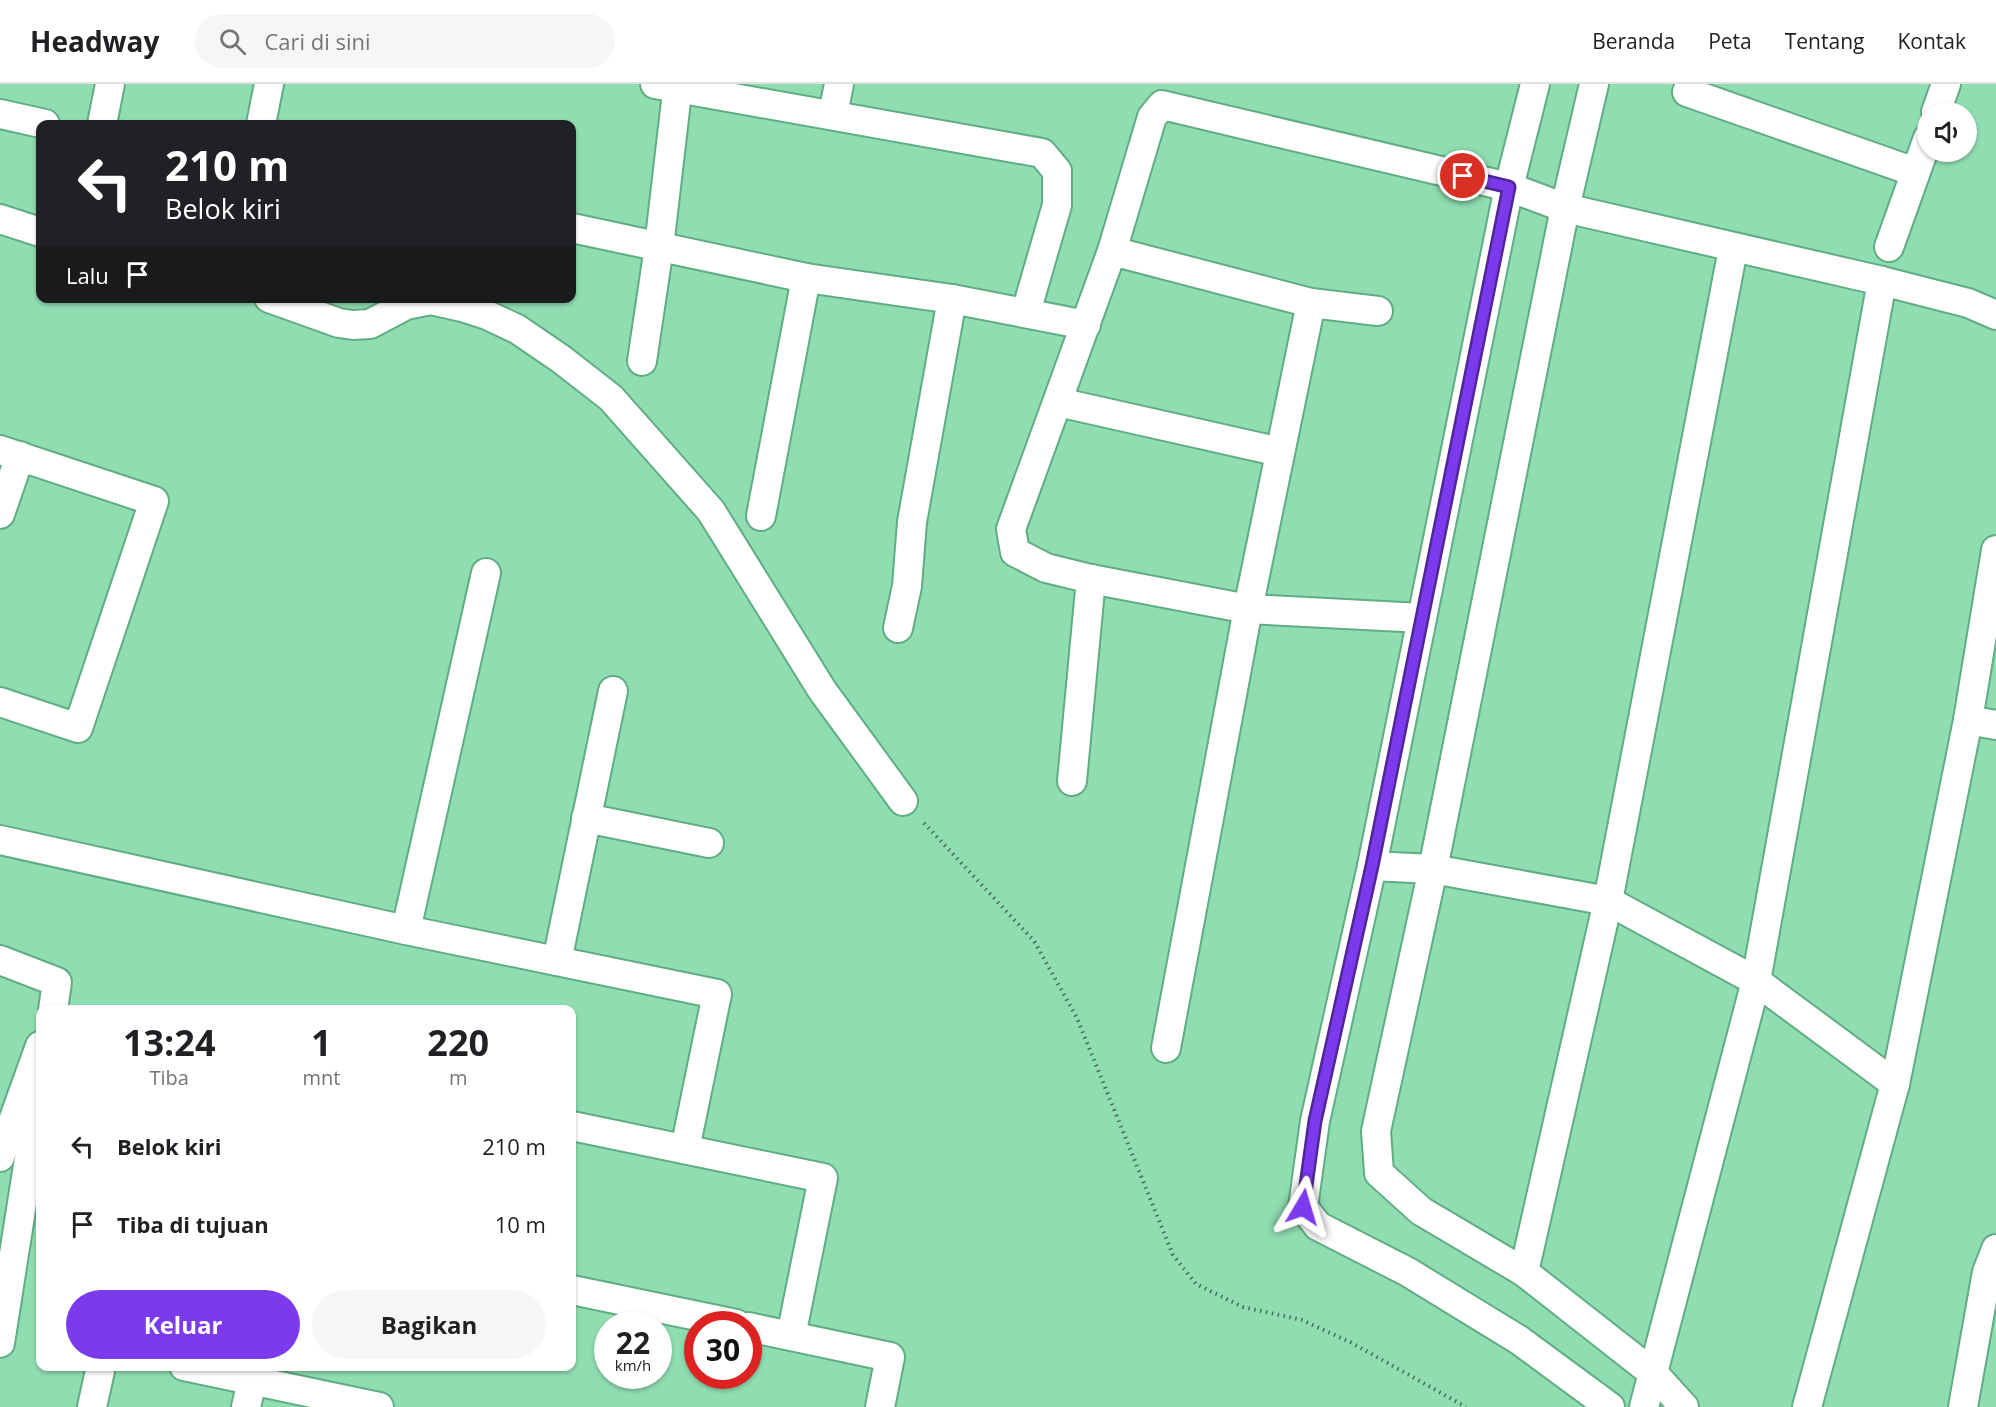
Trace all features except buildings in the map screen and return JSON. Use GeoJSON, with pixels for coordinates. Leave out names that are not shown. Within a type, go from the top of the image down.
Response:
{"type":"FeatureCollection","features":[{"type":"Feature","properties":{"kind":"street"},"geometry":{"type":"LineString","coordinates":[[103,120],[110,84]]}},
{"type":"Feature","properties":{"kind":"street"},"geometry":{"type":"LineString","coordinates":[[262,120],[269,84]]}},
{"type":"Feature","properties":{"kind":"street"},"geometry":{"type":"LineString","coordinates":[[834,114],[839,84]]}},
{"type":"Feature","properties":{"kind":"street"},"geometry":{"type":"LineString","coordinates":[[1536,84],[1509,187],[1372,866],[1315,1121],[1303,1207],[1318,1226],[1408,1272],[1519,1340],[1610,1407]]}},
{"type":"Feature","properties":{"kind":"street"},"geometry":{"type":"LineString","coordinates":[[1594,84],[1566,208],[1433,869],[1376,1131],[1379,1173],[1421,1210],[1524,1272],[1654,1374],[1684,1407]]}},
{"type":"Feature","properties":{"kind":"street"},"geometry":{"type":"LineString","coordinates":[[1940,102],[1947,84]]}},
{"type":"Feature","properties":{"kind":"street"},"geometry":{"type":"LineString","coordinates":[[642,361],[659,248],[670,85],[1042,153],[1057,171],[1057,205],[1026,312]]}},
{"type":"Feature","properties":{"kind":"street"},"geometry":{"type":"LineString","coordinates":[[1687,92],[1915,172]]}},
{"type":"Feature","properties":{"kind":"street"},"geometry":{"type":"LineString","coordinates":[[1422,618],[1248,609],[1091,579],[1034,563],[1015,552],[1011,529],[1113,251],[1152,117],[1162,105],[1509,187],[1566,208],[1968,303],[1996,315]]}},
{"type":"Feature","properties":{"kind":"street"},"geometry":{"type":"LineString","coordinates":[[0,114],[36,122]]}},
{"type":"Feature","properties":{"kind":"street"},"geometry":{"type":"LineString","coordinates":[[1888,248],[1919,162]]}},
{"type":"Feature","properties":{"kind":"street"},"geometry":{"type":"LineString","coordinates":[[0,219],[36,231]]}},
{"type":"Feature","properties":{"kind":"street"},"geometry":{"type":"LineString","coordinates":[[576,229],[806,278],[952,299],[1086,325]]}},
{"type":"Feature","properties":{"kind":"street"},"geometry":{"type":"LineString","coordinates":[[1524,1272],[1608,901],[1733,249]]}},
{"type":"Feature","properties":{"kind":"street"},"geometry":{"type":"LineString","coordinates":[[1113,251],[1311,303],[1378,311]]}},
{"type":"Feature","properties":{"kind":"street"},"geometry":{"type":"LineString","coordinates":[[761,516],[806,278]]}},
{"type":"Feature","properties":{"kind":"street"},"geometry":{"type":"LineString","coordinates":[[1644,1407],[1756,981],[1882,282]]}},
{"type":"Feature","properties":{"kind":"street"},"geometry":{"type":"LineString","coordinates":[[898,628],[907,586],[912,522],[952,299]]}},
{"type":"Feature","properties":{"kind":"street"},"geometry":{"type":"LineString","coordinates":[[283,303],[339,323],[353,325],[370,324],[406,305],[416,303]]}},
{"type":"Feature","properties":{"kind":"street"},"geometry":{"type":"LineString","coordinates":[[443,303],[487,315],[517,329],[561,359],[603,392],[711,511],[822,690],[903,801]]}},
{"type":"Feature","properties":{"kind":"street"},"geometry":{"type":"LineString","coordinates":[[1166,1048],[1248,609],[1311,303]]}},
{"type":"Feature","properties":{"kind":"street"},"geometry":{"type":"LineString","coordinates":[[1058,402],[1280,452]]}},
{"type":"Feature","properties":{"kind":"street"},"geometry":{"type":"LineString","coordinates":[[0,514],[10,453],[154,501],[78,728],[0,702]]}},
{"type":"Feature","properties":{"kind":"street"},"geometry":{"type":"LineString","coordinates":[[1807,1407],[1895,1084],[1968,720],[1996,550]]}},
{"type":"Feature","properties":{"kind":"street"},"geometry":{"type":"LineString","coordinates":[[406,930],[486,573]]}},
{"type":"Feature","properties":{"kind":"street"},"geometry":{"type":"LineString","coordinates":[[1072,781],[1091,579]]}},
{"type":"Feature","properties":{"kind":"street"},"geometry":{"type":"LineString","coordinates":[[557,961],[613,691]]}},
{"type":"Feature","properties":{"kind":"street"},"geometry":{"type":"LineString","coordinates":[[1968,720],[1996,725]]}},
{"type":"Feature","properties":{"kind":"street"},"geometry":{"type":"LineString","coordinates":[[586,818],[709,843]]}},
{"type":"Feature","properties":{"kind":"street"},"geometry":{"type":"LineString","coordinates":[[0,840],[406,930],[717,994],[685,1149]]}},
{"type":"Feature","properties":{"kind":"street"},"geometry":{"type":"LineString","coordinates":[[1372,866],[1433,869],[1608,901],[1756,981],[1895,1084]]}},
{"type":"Feature","properties":{"kind":"street"},"geometry":{"type":"LineString","coordinates":[[0,960],[57,982],[54,1005]]}},
{"type":"Feature","properties":{"kind":"street"},"geometry":{"type":"LineString","coordinates":[[0,1157],[36,1057]]}},
{"type":"Feature","properties":{"kind":"street"},"geometry":{"type":"LineString","coordinates":[[0,1343],[36,1114]]}},
{"type":"Feature","properties":{"kind":"street"},"geometry":{"type":"LineString","coordinates":[[576,1127],[823,1178],[791,1336]]}},
{"type":"Feature","properties":{"kind":"street"},"geometry":{"type":"LineString","coordinates":[[1962,1407],[1987,1272],[1996,1249]]}},
{"type":"Feature","properties":{"kind":"street"},"geometry":{"type":"LineString","coordinates":[[576,1291],[684,1313]]}},
{"type":"Feature","properties":{"kind":"street"},"geometry":{"type":"LineString","coordinates":[[762,1330],[890,1357],[880,1407]]}},
{"type":"Feature","properties":{"kind":"street"},"geometry":{"type":"LineString","coordinates":[[92,1407],[100,1371]]}},
{"type":"Feature","properties":{"kind":"street"},"geometry":{"type":"LineString","coordinates":[[196,1371],[249,1394],[379,1407]]}},
{"type":"Feature","properties":{"kind":"path"},"geometry":{"type":"LineString","coordinates":[[903,801],[1034,941],[1077,1018],[1173,1255],[1196,1284],[1243,1307],[1302,1320],[1352,1343],[1466,1407]]}},
{"type":"Feature","properties":{"kind":"route"},"geometry":{"type":"LineString","coordinates":[[1303,1207],[1315,1121],[1372,866],[1509,187],[1463,176]]}}]}
